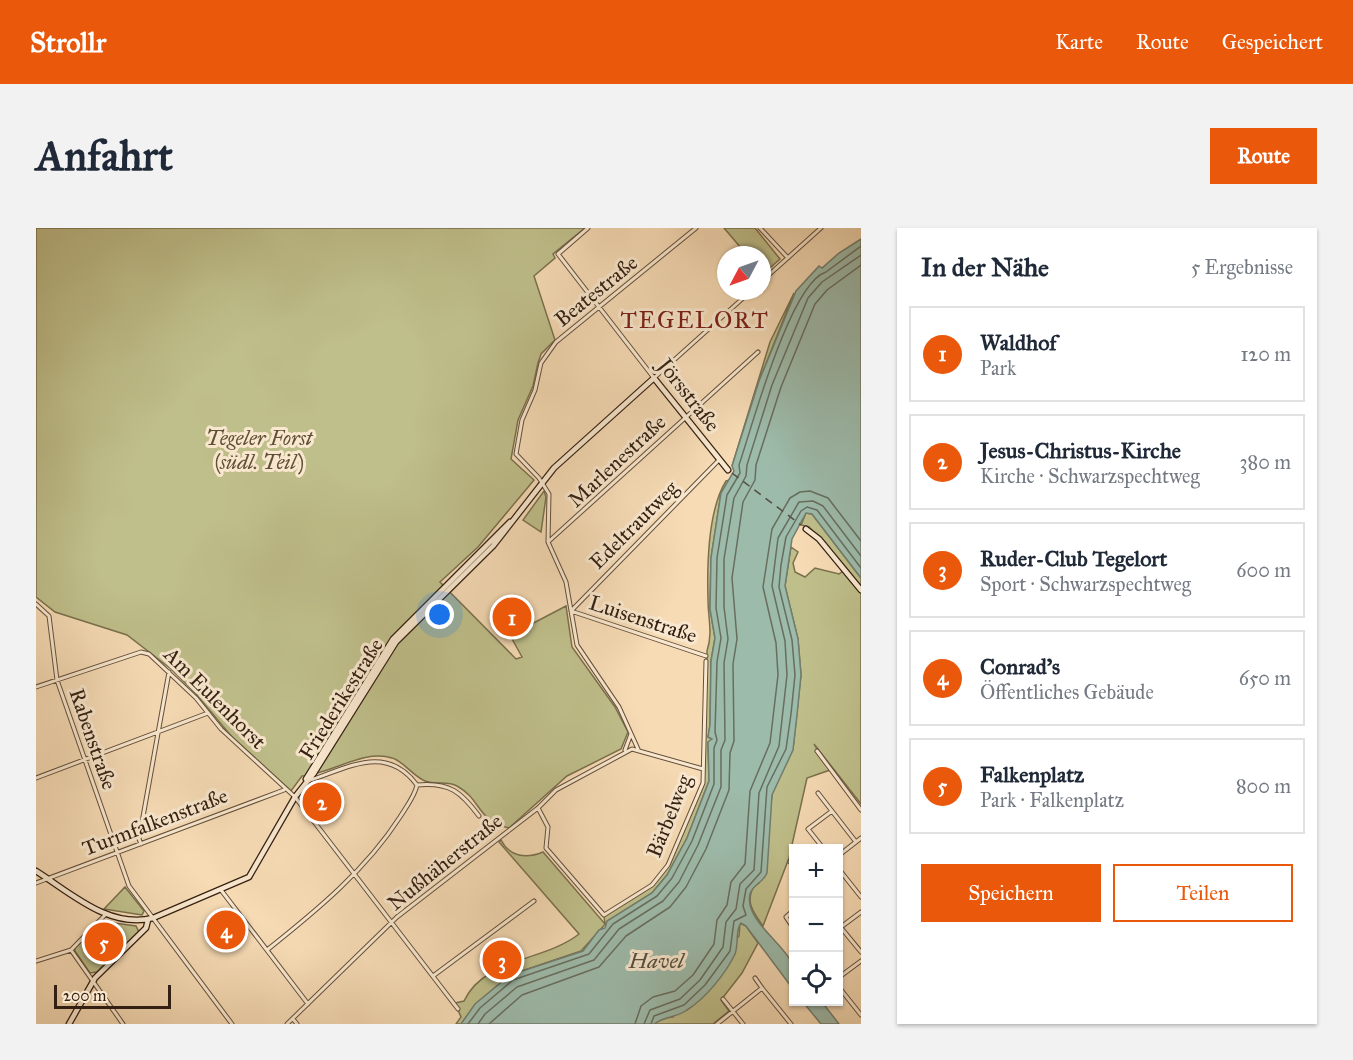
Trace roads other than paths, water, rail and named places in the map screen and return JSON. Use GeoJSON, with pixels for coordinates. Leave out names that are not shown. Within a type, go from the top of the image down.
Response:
{"type":"FeatureCollection","features":[{"type":"Feature","properties":{"kind":"street","name":"Jörsstraße"},"geometry":{"type":"LineString","coordinates":[[588,228],[558,254],[718,461],[729,470]]}},
{"type":"Feature","properties":{"kind":"street","name":"Beatestraße"},"geometry":{"type":"LineString","coordinates":[[542,483],[516,454],[522,420],[535,390],[544,355],[599,306],[696,228]]}},
{"type":"Feature","properties":{"kind":"street"},"geometry":{"type":"LineString","coordinates":[[760,228],[788,258]]}},
{"type":"Feature","properties":{"kind":"street"},"geometry":{"type":"LineString","coordinates":[[771,273],[821,228]]}},
{"type":"Feature","properties":{"kind":"street","name":"Friederikestraße"},"geometry":{"type":"LineString","coordinates":[[151,919],[249,877],[310,769],[393,639],[516,516],[542,483],[741,300]]}},
{"type":"Feature","properties":{"kind":"street","name":"Marlenestraße"},"geometry":{"type":"LineString","coordinates":[[548,542],[758,352]]}},
{"type":"Feature","properties":{"kind":"street","name":"Edeltrautweg"},"geometry":{"type":"LineString","coordinates":[[571,611],[718,461]]}},
{"type":"Feature","properties":{"kind":"street"},"geometry":{"type":"LineString","coordinates":[[542,483],[550,502],[548,542],[566,582],[577,645],[619,706],[638,749],[703,769]]}},
{"type":"Feature","properties":{"kind":"street"},"geometry":{"type":"LineString","coordinates":[[806,529],[819,539],[861,590]]}},
{"type":"Feature","properties":{"kind":"street","name":"Rabenstraße"},"geometry":{"type":"LineString","coordinates":[[36,604],[50,620],[57,680],[129,886],[151,919],[232,1024]]}},
{"type":"Feature","properties":{"kind":"street","name":"Luisenstraße"},"geometry":{"type":"LineString","coordinates":[[571,611],[706,656]]}},
{"type":"Feature","properties":{"kind":"street","name":"Am Eulenhorst"},"geometry":{"type":"LineString","coordinates":[[57,680],[136,654],[147,653],[169,672],[230,738],[277,778],[295,797],[458,1009]]}},
{"type":"Feature","properties":{"kind":"street","name":"Bärbelweg"},"geometry":{"type":"LineString","coordinates":[[538,808],[548,827],[546,848],[604,915],[652,885],[668,865],[703,783],[706,661]]}},
{"type":"Feature","properties":{"kind":"street"},"geometry":{"type":"LineString","coordinates":[[141,843],[139,839],[169,672]]}},
{"type":"Feature","properties":{"kind":"street"},"geometry":{"type":"LineString","coordinates":[[36,687],[57,680]]}},
{"type":"Feature","properties":{"kind":"street"},"geometry":{"type":"LineString","coordinates":[[36,778],[208,713]]}},
{"type":"Feature","properties":{"kind":"street"},"geometry":{"type":"LineString","coordinates":[[624,752],[631,736]]}},
{"type":"Feature","properties":{"kind":"street","name":"Nußhäherstraße"},"geometry":{"type":"LineString","coordinates":[[287,1024],[392,922],[538,808],[568,781],[624,752],[638,749]]}},
{"type":"Feature","properties":{"kind":"street"},"geometry":{"type":"LineString","coordinates":[[817,751],[861,810]]}},
{"type":"Feature","properties":{"kind":"street"},"geometry":{"type":"LineString","coordinates":[[304,783],[376,760],[398,767],[417,785],[441,785],[457,791],[480,816]]}},
{"type":"Feature","properties":{"kind":"street"},"geometry":{"type":"LineString","coordinates":[[267,950],[354,874],[390,833],[417,785]]}},
{"type":"Feature","properties":{"kind":"street","name":"Turmfalkenstraße"},"geometry":{"type":"LineString","coordinates":[[36,883],[285,789]]}},
{"type":"Feature","properties":{"kind":"street"},"geometry":{"type":"LineString","coordinates":[[818,794],[856,842]]}},
{"type":"Feature","properties":{"kind":"street"},"geometry":{"type":"LineString","coordinates":[[819,844],[808,829],[832,811]]}},
{"type":"Feature","properties":{"kind":"street"},"geometry":{"type":"LineString","coordinates":[[843,852],[861,838]]}},
{"type":"Feature","properties":{"kind":"street"},"geometry":{"type":"LineString","coordinates":[[36,871],[105,915],[151,919],[146,928],[93,981],[69,1024]]}},
{"type":"Feature","properties":{"kind":"street"},"geometry":{"type":"LineString","coordinates":[[843,874],[861,897]]}},
{"type":"Feature","properties":{"kind":"street"},"geometry":{"type":"LineString","coordinates":[[221,890],[308,1004]]}},
{"type":"Feature","properties":{"kind":"street"},"geometry":{"type":"LineString","coordinates":[[433,976],[534,901]]}},
{"type":"Feature","properties":{"kind":"street"},"geometry":{"type":"LineString","coordinates":[[843,924],[861,912]]}},
{"type":"Feature","properties":{"kind":"street"},"geometry":{"type":"LineString","coordinates":[[36,961],[71,950],[105,915]]}},
{"type":"Feature","properties":{"kind":"street"},"geometry":{"type":"LineString","coordinates":[[843,930],[861,952]]}},
{"type":"Feature","properties":{"kind":"street"},"geometry":{"type":"LineString","coordinates":[[71,950],[123,1024]]}},
{"type":"Feature","properties":{"kind":"street"},"geometry":{"type":"LineString","coordinates":[[843,974],[861,961]]}},
{"type":"Feature","properties":{"kind":"street"},"geometry":{"type":"LineString","coordinates":[[755,978],[791,1024]]}},
{"type":"Feature","properties":{"kind":"street"},"geometry":{"type":"LineString","coordinates":[[717,1024],[762,988]]}},
{"type":"Feature","properties":{"kind":"street"},"geometry":{"type":"LineString","coordinates":[[843,992],[861,1015]]}},
{"type":"Feature","properties":{"kind":"street"},"geometry":{"type":"LineString","coordinates":[[723,999],[742,1024]]}},
{"type":"Feature","properties":{"kind":"street"},"geometry":{"type":"LineString","coordinates":[[293,1019],[297,1024]]}},
{"type":"Feature","properties":{"kind":"water","name":"Havel"},"geometry":{"type":"Polygon","coordinates":[[[861,239],[861,578],[812,514],[806,513],[792,539],[785,586],[798,639],[801,675],[793,750],[772,795],[767,873],[750,894],[753,913],[789,957],[789,984],[746,926],[741,923],[738,929],[735,954],[715,985],[687,1010],[654,1024],[461,1024],[475,1004],[510,975],[583,951],[599,930],[605,928],[607,921],[652,893],[667,875],[687,838],[709,781],[708,742],[712,739],[708,737],[711,661],[715,638],[710,609],[711,558],[721,493],[734,471],[732,466],[759,381],[796,291],[819,266],[822,268],[839,253],[861,239]]]}},
{"type":"Feature","properties":{"kind":"water"},"geometry":{"type":"Polygon","coordinates":[[[806,1006],[825,1006],[839,1024],[821,1024],[806,1006]]]}},
{"type":"Feature","properties":{"kind":"place","name":"Waldhof"},"geometry":{"type":"Point","coordinates":[512,617]}},
{"type":"Feature","properties":{"kind":"place","name":"Jesus-Christus-Kirche"},"geometry":{"type":"Point","coordinates":[322,802]}},
{"type":"Feature","properties":{"kind":"place","name":"Conrad's"},"geometry":{"type":"Point","coordinates":[226,930]}},
{"type":"Feature","properties":{"kind":"place","name":"Falkenplatz"},"geometry":{"type":"Point","coordinates":[104,942]}},
{"type":"Feature","properties":{"kind":"place","name":"Ruder-Club Tegelort"},"geometry":{"type":"Point","coordinates":[502,960]}},
{"type":"Feature","properties":{"kind":"district","name":"TEGELORT"},"geometry":{"type":"Point","coordinates":[695,320]}},
{"type":"Feature","properties":{"kind":"park label","name":"Tegeler Forst (südl. Teil)"},"geometry":{"type":"Point","coordinates":[259,450]}}]}
